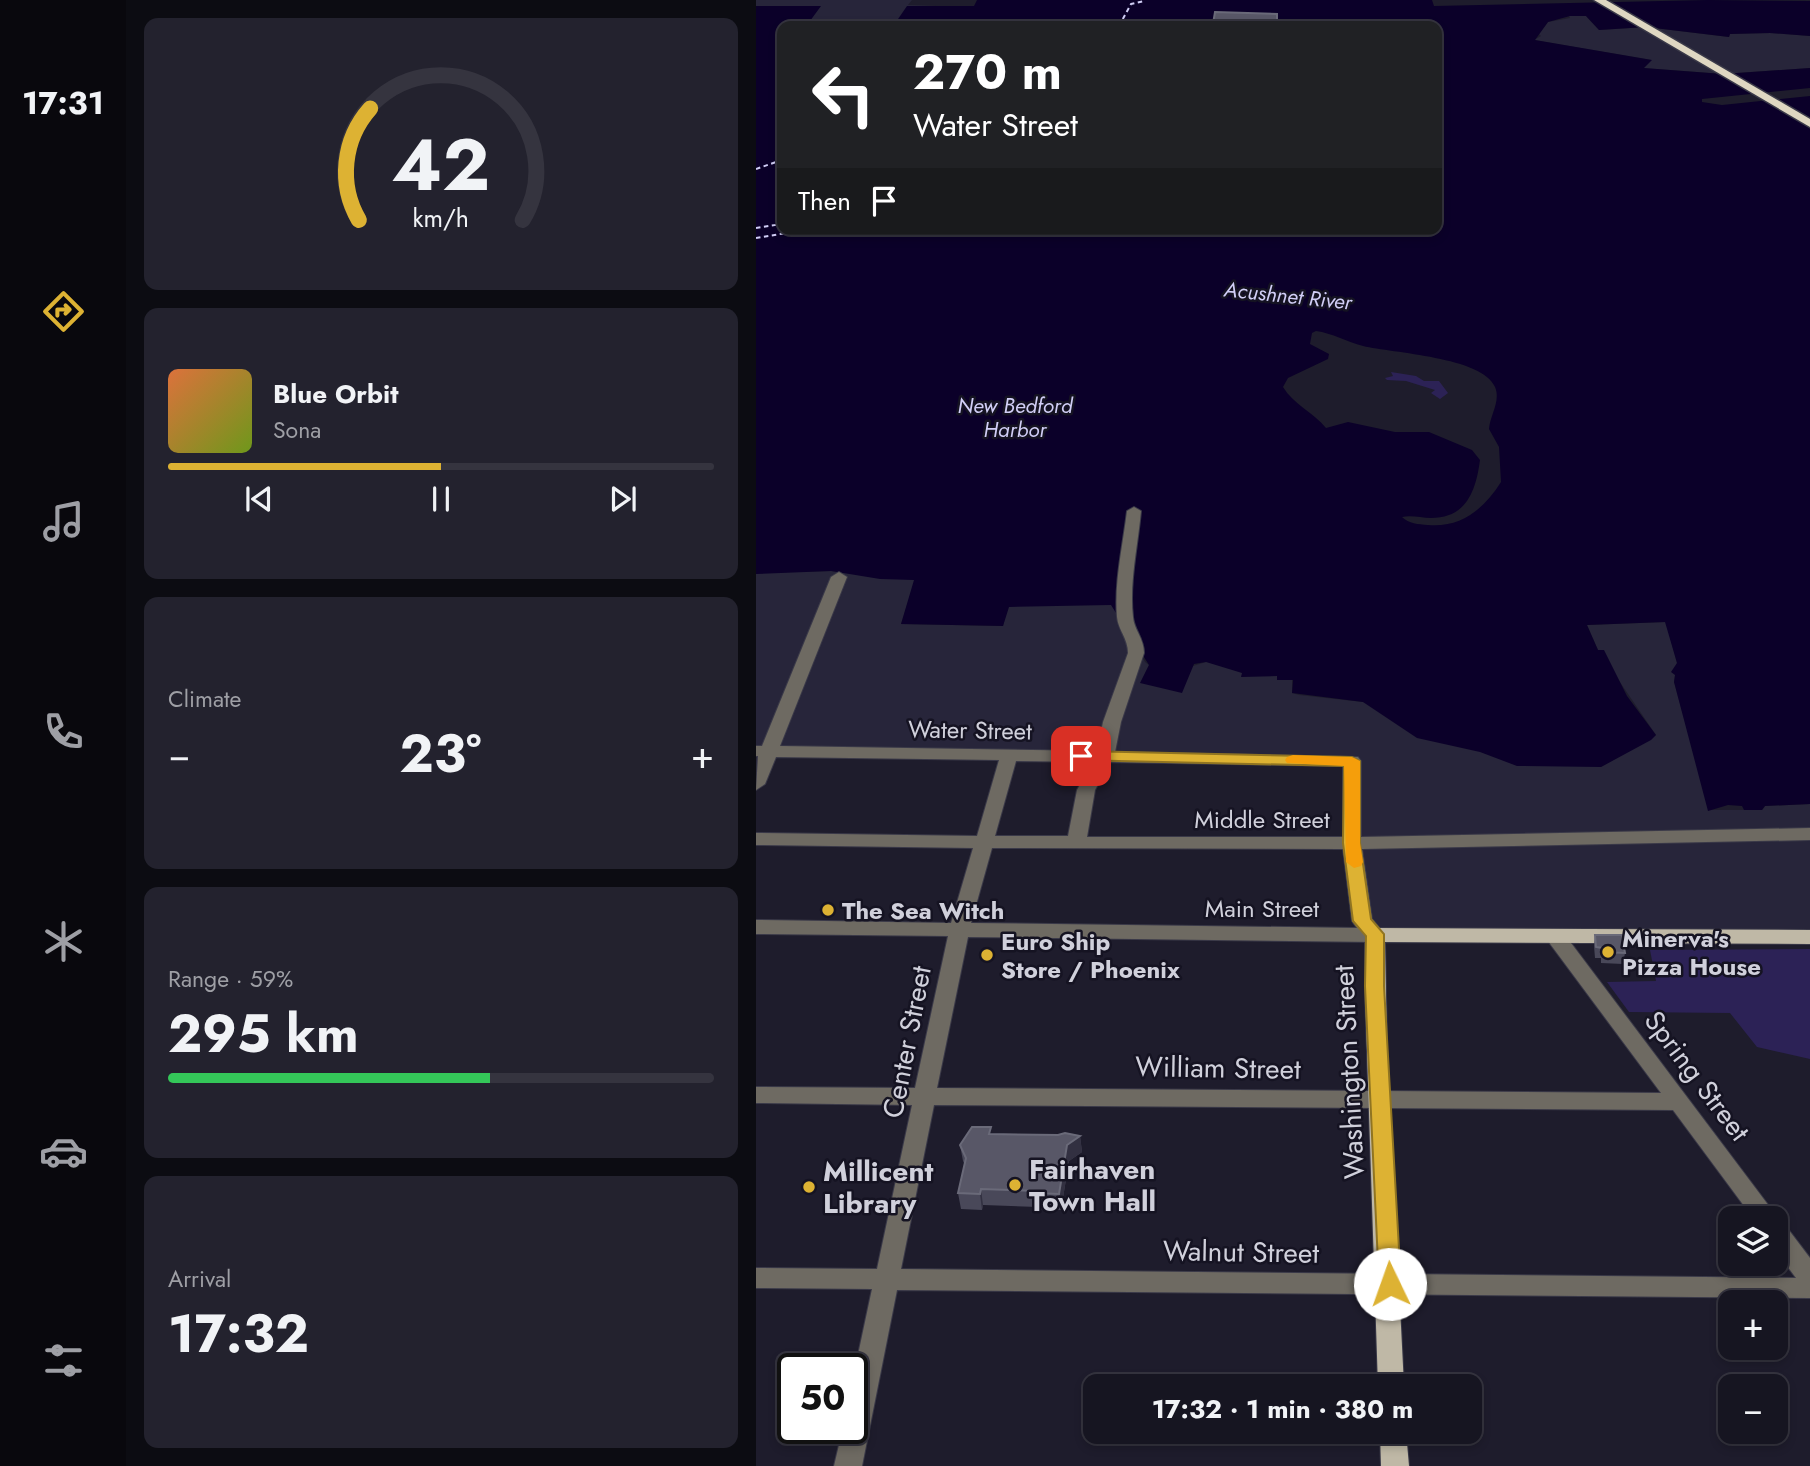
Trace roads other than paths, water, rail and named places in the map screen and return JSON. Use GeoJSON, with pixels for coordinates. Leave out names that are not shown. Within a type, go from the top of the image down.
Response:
{"type":"FeatureCollection","features":[{"type":"Feature","properties":{"kind":"highway"},"geometry":{"type":"LineString","coordinates":[[1599,0],[1810,124]]}},
{"type":"Feature","properties":{"kind":"main road","name":"Main Street"},"geometry":{"type":"LineString","coordinates":[[1375,934],[1810,937]]}},
{"type":"Feature","properties":{"kind":"main road","name":"Washington Street"},"geometry":{"type":"LineString","coordinates":[[1375,934],[1374,986],[1390,1284],[1391,1374]]}},
{"type":"Feature","properties":{"kind":"main road"},"geometry":{"type":"LineString","coordinates":[[1394,1444],[1395,1466]]}},
{"type":"Feature","properties":{"kind":"street"},"geometry":{"type":"LineString","coordinates":[[1076,843],[1086,790],[1105,757],[1112,722],[1136,653],[1136,641],[1125,621],[1124,600],[1133,511]]}},
{"type":"Feature","properties":{"kind":"street"},"geometry":{"type":"LineString","coordinates":[[756,784],[763,751],[839,577]]}},
{"type":"Feature","properties":{"kind":"street","name":"Water Street"},"geometry":{"type":"LineString","coordinates":[[763,751],[1352,761]]}},
{"type":"Feature","properties":{"kind":"street","name":"Center Street"},"geometry":{"type":"LineString","coordinates":[[848,1466],[927,1097],[959,930],[1009,755]]}},
{"type":"Feature","properties":{"kind":"street","name":"Washington Street"},"geometry":{"type":"LineString","coordinates":[[1352,761],[1352,843],[1362,921],[1375,934]]}},
{"type":"Feature","properties":{"kind":"street","name":"Middle Street"},"geometry":{"type":"LineString","coordinates":[[756,839],[1352,843],[1634,840],[1810,834]]}},
{"type":"Feature","properties":{"kind":"street","name":"Main Street"},"geometry":{"type":"LineString","coordinates":[[756,927],[1375,934]]}},
{"type":"Feature","properties":{"kind":"street","name":"Spring Street"},"geometry":{"type":"LineString","coordinates":[[1555,936],[1757,1206]]}},
{"type":"Feature","properties":{"kind":"street","name":"William Street"},"geometry":{"type":"LineString","coordinates":[[756,1096],[1679,1102]]}},
{"type":"Feature","properties":{"kind":"street"},"geometry":{"type":"LineString","coordinates":[[1788,1248],[1810,1277]]}},
{"type":"Feature","properties":{"kind":"street","name":"Walnut Street"},"geometry":{"type":"LineString","coordinates":[[756,1278],[1810,1288]]}},
{"type":"Feature","properties":{"kind":"water","name":"New Bedford Harbor"},"geometry":{"type":"Polygon","coordinates":[[[977,0],[1432,0],[1434,6],[1708,0],[1810,1],[1810,36],[1770,33],[1730,34],[1729,37],[1646,27],[1599,30],[1586,16],[1570,16],[1548,22],[1535,40],[1652,60],[1644,68],[1723,74],[1810,68],[1810,88],[1702,99],[1702,102],[1722,105],[1810,96],[1810,804],[1765,806],[1762,810],[1744,810],[1742,806],[1728,805],[1708,811],[1674,682],[1675,675],[1671,672],[1677,663],[1665,622],[1587,625],[1598,650],[1604,650],[1627,696],[1656,735],[1651,740],[1601,767],[1517,766],[1480,752],[1417,738],[1363,702],[1292,693],[1293,680],[1277,680],[1277,676],[1241,677],[1242,673],[1206,662],[1194,664],[1182,693],[1140,683],[1149,665],[1111,605],[1009,607],[1003,626],[901,624],[914,580],[880,579],[831,571],[756,574],[756,6],[821,6],[810,21],[777,21],[777,235],[1442,235],[1442,21],[897,21],[907,6],[974,6],[977,0]],[[1316,331],[1312,333],[1310,344],[1329,354],[1328,359],[1288,378],[1283,387],[1326,428],[1348,422],[1395,432],[1429,432],[1472,450],[1480,460],[1476,482],[1461,508],[1443,517],[1402,517],[1414,523],[1428,525],[1451,523],[1470,515],[1487,501],[1501,482],[1499,447],[1489,429],[1497,392],[1487,377],[1456,363],[1363,346],[1316,331]]]}},
{"type":"Feature","properties":{"kind":"place","name":"The Sea Witch"},"geometry":{"type":"Point","coordinates":[828,910]}},
{"type":"Feature","properties":{"kind":"place","name":"Minerva's Pizza House"},"geometry":{"type":"Point","coordinates":[1608,952]}},
{"type":"Feature","properties":{"kind":"place","name":"Euro Ship Store / Phoenix"},"geometry":{"type":"Point","coordinates":[987,955]}},
{"type":"Feature","properties":{"kind":"place","name":"Fairhaven Town Hall"},"geometry":{"type":"Point","coordinates":[1015,1185]}},
{"type":"Feature","properties":{"kind":"place","name":"Millicent Library"},"geometry":{"type":"Point","coordinates":[809,1187]}},
{"type":"Feature","properties":{"kind":"water label","name":"Acushnet River"},"geometry":{"type":"Point","coordinates":[1288,296]}}]}
